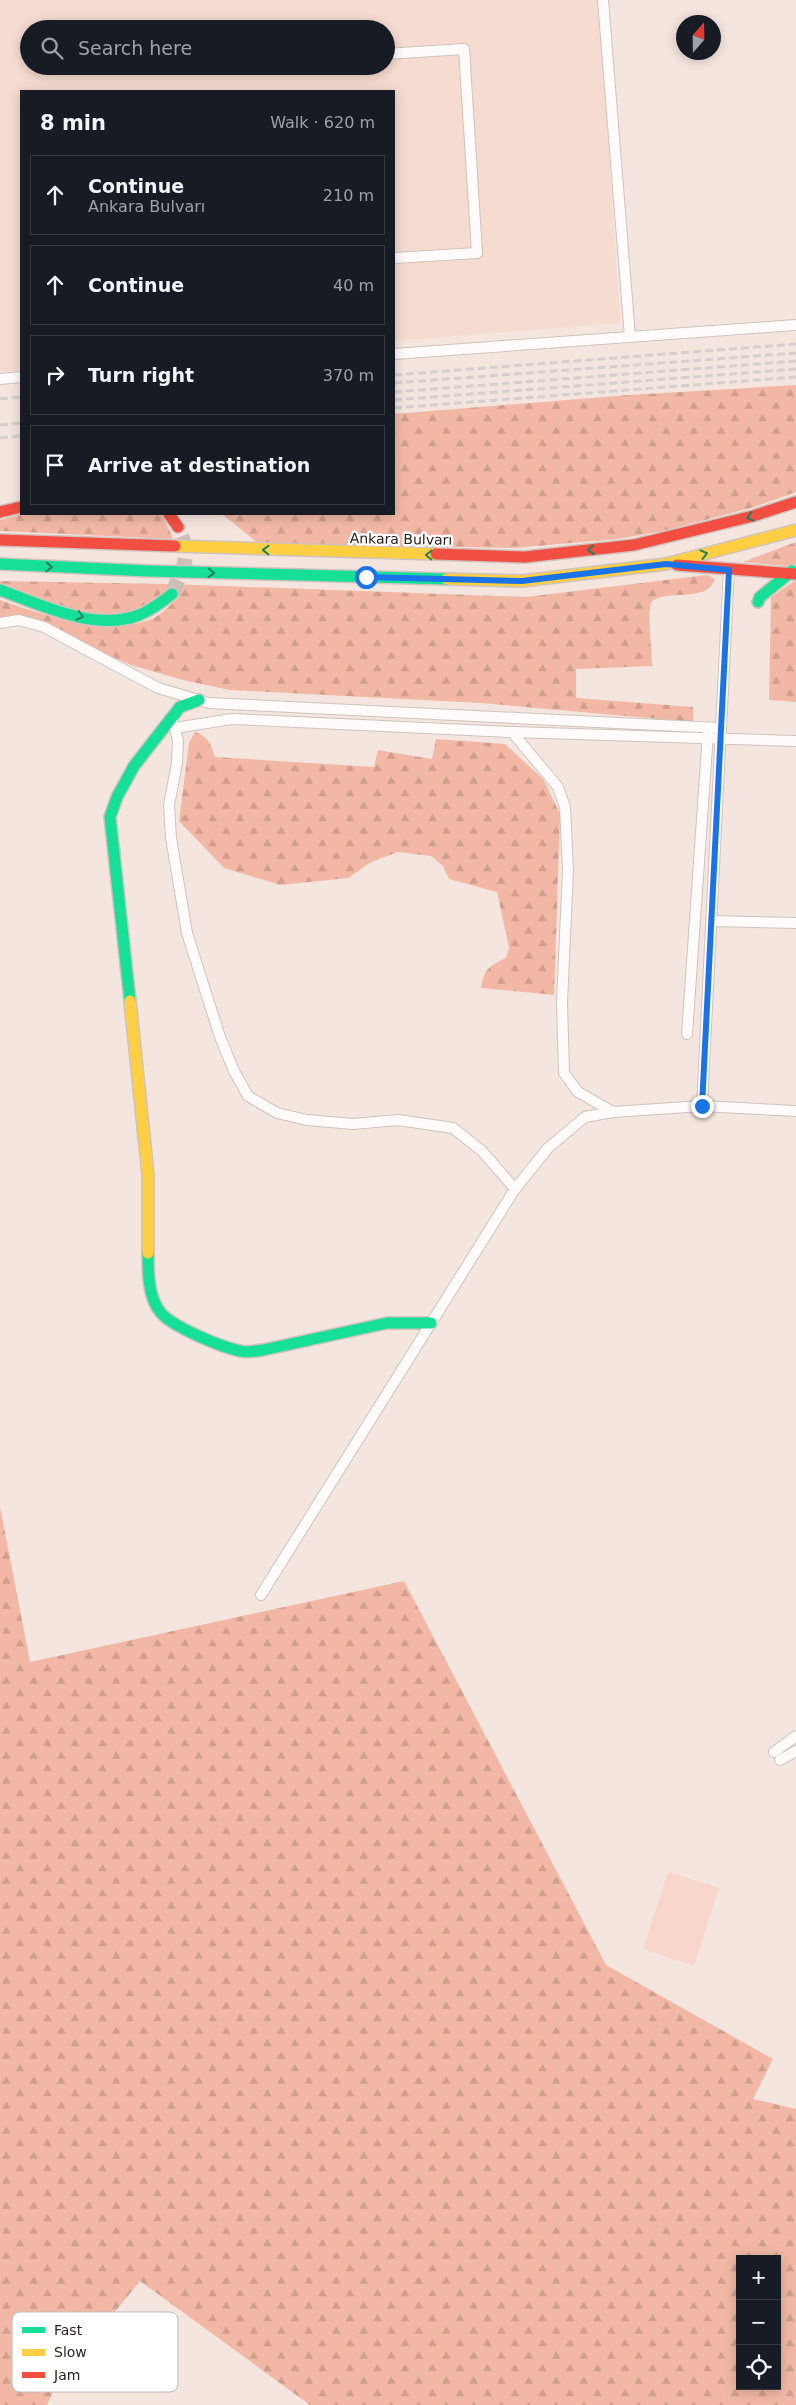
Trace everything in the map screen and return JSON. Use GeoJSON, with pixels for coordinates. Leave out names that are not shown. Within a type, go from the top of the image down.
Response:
{"type":"FeatureCollection","features":[{"type":"Feature","properties":{"kind":"main road","name":"Ankara Bulvarı"},"geometry":{"type":"LineString","coordinates":[[0,540],[525,557],[634,545],[753,516],[796,502]]}},
{"type":"Feature","properties":{"kind":"main road"},"geometry":{"type":"LineString","coordinates":[[0,512],[20,507]]}},
{"type":"Feature","properties":{"kind":"main road"},"geometry":{"type":"LineString","coordinates":[[170,515],[178,527]]}},
{"type":"Feature","properties":{"kind":"main road"},"geometry":{"type":"LineString","coordinates":[[0,564],[159,571],[522,581],[666,564],[796,530]]}},
{"type":"Feature","properties":{"kind":"main road"},"geometry":{"type":"LineString","coordinates":[[666,564],[729,570],[793,572]]}},
{"type":"Feature","properties":{"kind":"main road"},"geometry":{"type":"LineString","coordinates":[[758,602],[760,597],[793,572]]}},
{"type":"Feature","properties":{"kind":"main road"},"geometry":{"type":"LineString","coordinates":[[0,590],[98,620],[132,618],[151,609],[172,594]]}},
{"type":"Feature","properties":{"kind":"main road"},"geometry":{"type":"LineString","coordinates":[[199,700],[180,707],[173,723],[134,766],[117,797],[110,817],[148,1176],[148,1273],[153,1298],[162,1313],[177,1324],[199,1337],[242,1352],[263,1350],[387,1323],[431,1323]]}},
{"type":"Feature","properties":{"kind":"street"},"geometry":{"type":"LineString","coordinates":[[603,0],[630,337]]}},
{"type":"Feature","properties":{"kind":"street"},"geometry":{"type":"LineString","coordinates":[[395,53],[464,49],[477,253],[395,258]]}},
{"type":"Feature","properties":{"kind":"street"},"geometry":{"type":"LineString","coordinates":[[395,354],[796,324]]}},
{"type":"Feature","properties":{"kind":"street"},"geometry":{"type":"LineString","coordinates":[[0,379],[20,377]]}},
{"type":"Feature","properties":{"kind":"street"},"geometry":{"type":"LineString","coordinates":[[702,1106],[729,570]]}},
{"type":"Feature","properties":{"kind":"street"},"geometry":{"type":"LineString","coordinates":[[0,623],[19,620],[44,627],[158,688],[209,703],[720,728]]}},
{"type":"Feature","properties":{"kind":"street"},"geometry":{"type":"LineString","coordinates":[[515,1190],[482,1151],[453,1128],[398,1120],[352,1124],[307,1120],[277,1113],[248,1096],[234,1071],[220,1037],[187,933],[170,838],[170,805],[178,748],[173,723],[232,719],[512,732],[796,741]]}},
{"type":"Feature","properties":{"kind":"street"},"geometry":{"type":"LineString","coordinates":[[687,1034],[708,727]]}},
{"type":"Feature","properties":{"kind":"street"},"geometry":{"type":"LineString","coordinates":[[512,732],[558,787],[565,807],[568,870],[562,1002],[564,1073],[578,1092],[613,1112]]}},
{"type":"Feature","properties":{"kind":"street"},"geometry":{"type":"LineString","coordinates":[[712,921],[796,923]]}},
{"type":"Feature","properties":{"kind":"street"},"geometry":{"type":"LineString","coordinates":[[261,1595],[515,1190],[548,1148],[585,1117],[613,1112],[702,1106],[796,1110]]}},
{"type":"Feature","properties":{"kind":"street"},"geometry":{"type":"LineString","coordinates":[[796,1736],[777,1756],[796,1750]]}},
{"type":"Feature","properties":{"kind":"shaded area"},"geometry":{"type":"Polygon","coordinates":[[[0,0],[599,0],[620,323],[395,341],[395,90],[20,90],[20,370],[0,372],[0,0]]]}},
{"type":"Feature","properties":{"kind":"shaded area"},"geometry":{"type":"Polygon","coordinates":[[[668,1872],[719,1888],[694,1966],[643,1949],[668,1872]]]}},
{"type":"Feature","properties":{"kind":"green space"},"geometry":{"type":"Polygon","coordinates":[[[796,385],[796,492],[754,507],[663,531],[617,539],[514,548],[258,543],[223,515],[395,515],[395,414],[629,395],[796,385]]]}},
{"type":"Feature","properties":{"kind":"green space"},"geometry":{"type":"Polygon","coordinates":[[[20,515],[162,515],[173,539],[0,531],[0,520],[20,515]]]}},
{"type":"Feature","properties":{"kind":"green space"},"geometry":{"type":"Polygon","coordinates":[[[796,542],[796,564],[787,566],[743,562],[796,542]]]}},
{"type":"Feature","properties":{"kind":"green space"},"geometry":{"type":"Polygon","coordinates":[[[707,575],[715,579],[711,587],[704,591],[695,594],[667,596],[651,602],[649,615],[652,666],[576,669],[576,698],[693,707],[693,722],[481,703],[230,690],[183,680],[131,665],[21,616],[0,618],[0,600],[56,618],[75,622],[114,626],[133,624],[152,619],[179,597],[167,591],[128,612],[113,615],[99,614],[85,612],[41,599],[0,585],[0,581],[169,584],[526,597],[707,575]]]}},
{"type":"Feature","properties":{"kind":"green space"},"geometry":{"type":"Polygon","coordinates":[[[796,580],[796,702],[769,700],[771,597],[796,580]]]}},
{"type":"Feature","properties":{"kind":"green space"},"geometry":{"type":"Polygon","coordinates":[[[195,732],[206,739],[215,757],[374,767],[378,750],[432,759],[436,739],[505,744],[543,779],[560,814],[554,995],[481,988],[488,969],[506,958],[509,948],[497,892],[449,879],[443,866],[431,856],[398,852],[371,862],[348,878],[280,885],[224,868],[179,821],[189,743],[195,732]]]}},
{"type":"Feature","properties":{"kind":"green space"},"geometry":{"type":"Polygon","coordinates":[[[0,1507],[30,1662],[404,1581],[606,1965],[773,2059],[753,2099],[796,2109],[796,2405],[310,2405],[140,2281],[115,2312],[12,2312],[12,2392],[53,2392],[47,2405],[0,2405],[0,1507]]]}},
{"type":"Feature","properties":{"kind":"tunnel"},"geometry":{"type":"LineString","coordinates":[[172,594],[185,561],[185,546],[178,527]]}},
{"type":"Feature","properties":{"kind":"railway"},"geometry":{"type":"LineString","coordinates":[[395,375],[796,344]]}},
{"type":"Feature","properties":{"kind":"railway"},"geometry":{"type":"LineString","coordinates":[[395,383],[796,353]]}},
{"type":"Feature","properties":{"kind":"railway"},"geometry":{"type":"LineString","coordinates":[[395,392],[796,361]]}},
{"type":"Feature","properties":{"kind":"railway"},"geometry":{"type":"LineString","coordinates":[[395,400],[796,369]]}},
{"type":"Feature","properties":{"kind":"railway"},"geometry":{"type":"LineString","coordinates":[[395,408],[796,377]]}},
{"type":"Feature","properties":{"kind":"railway"},"geometry":{"type":"LineString","coordinates":[[0,399],[20,397]]}},
{"type":"Feature","properties":{"kind":"railway"},"geometry":{"type":"LineString","coordinates":[[0,425],[20,423]]}},
{"type":"Feature","properties":{"kind":"railway"},"geometry":{"type":"LineString","coordinates":[[0,438],[20,436]]}},
{"type":"Feature","properties":{"kind":"traffic: fast"},"geometry":{"type":"LineString","coordinates":[[0,564],[149,571],[447,579]]}},
{"type":"Feature","properties":{"kind":"traffic: fast"},"geometry":{"type":"LineString","coordinates":[[758,602],[760,597],[792,571]]}},
{"type":"Feature","properties":{"kind":"traffic: fast"},"geometry":{"type":"LineString","coordinates":[[0,590],[50,609],[86,619],[104,620],[122,619],[139,615],[156,606],[172,594]]}},
{"type":"Feature","properties":{"kind":"traffic: fast"},"geometry":{"type":"LineString","coordinates":[[130,1001],[110,817],[117,797],[134,766],[180,707],[199,700]]}},
{"type":"Feature","properties":{"kind":"traffic: fast"},"geometry":{"type":"LineString","coordinates":[[148,1253],[151,1292],[153,1300],[161,1313],[198,1336],[240,1351],[263,1350],[387,1323],[431,1323]]}},
{"type":"Feature","properties":{"kind":"traffic: slow"},"geometry":{"type":"LineString","coordinates":[[447,579],[522,581],[666,564],[796,530]]}},
{"type":"Feature","properties":{"kind":"traffic: slow"},"geometry":{"type":"LineString","coordinates":[[175,546],[436,554]]}},
{"type":"Feature","properties":{"kind":"traffic: slow"},"geometry":{"type":"LineString","coordinates":[[130,1001],[148,1175],[148,1253]]}},
{"type":"Feature","properties":{"kind":"traffic: jam"},"geometry":{"type":"LineString","coordinates":[[436,554],[525,557],[634,545],[753,516],[796,502]]}},
{"type":"Feature","properties":{"kind":"traffic: jam"},"geometry":{"type":"LineString","coordinates":[[0,512],[20,507]]}},
{"type":"Feature","properties":{"kind":"traffic: jam"},"geometry":{"type":"LineString","coordinates":[[170,515],[178,527]]}},
{"type":"Feature","properties":{"kind":"traffic: jam"},"geometry":{"type":"LineString","coordinates":[[0,540],[175,546]]}},
{"type":"Feature","properties":{"kind":"traffic: jam"},"geometry":{"type":"LineString","coordinates":[[677,565],[796,574]]}},
{"type":"Feature","properties":{"kind":"route"},"geometry":{"type":"LineString","coordinates":[[366,577],[522,581],[666,564],[729,570],[702,1106]]}}]}
